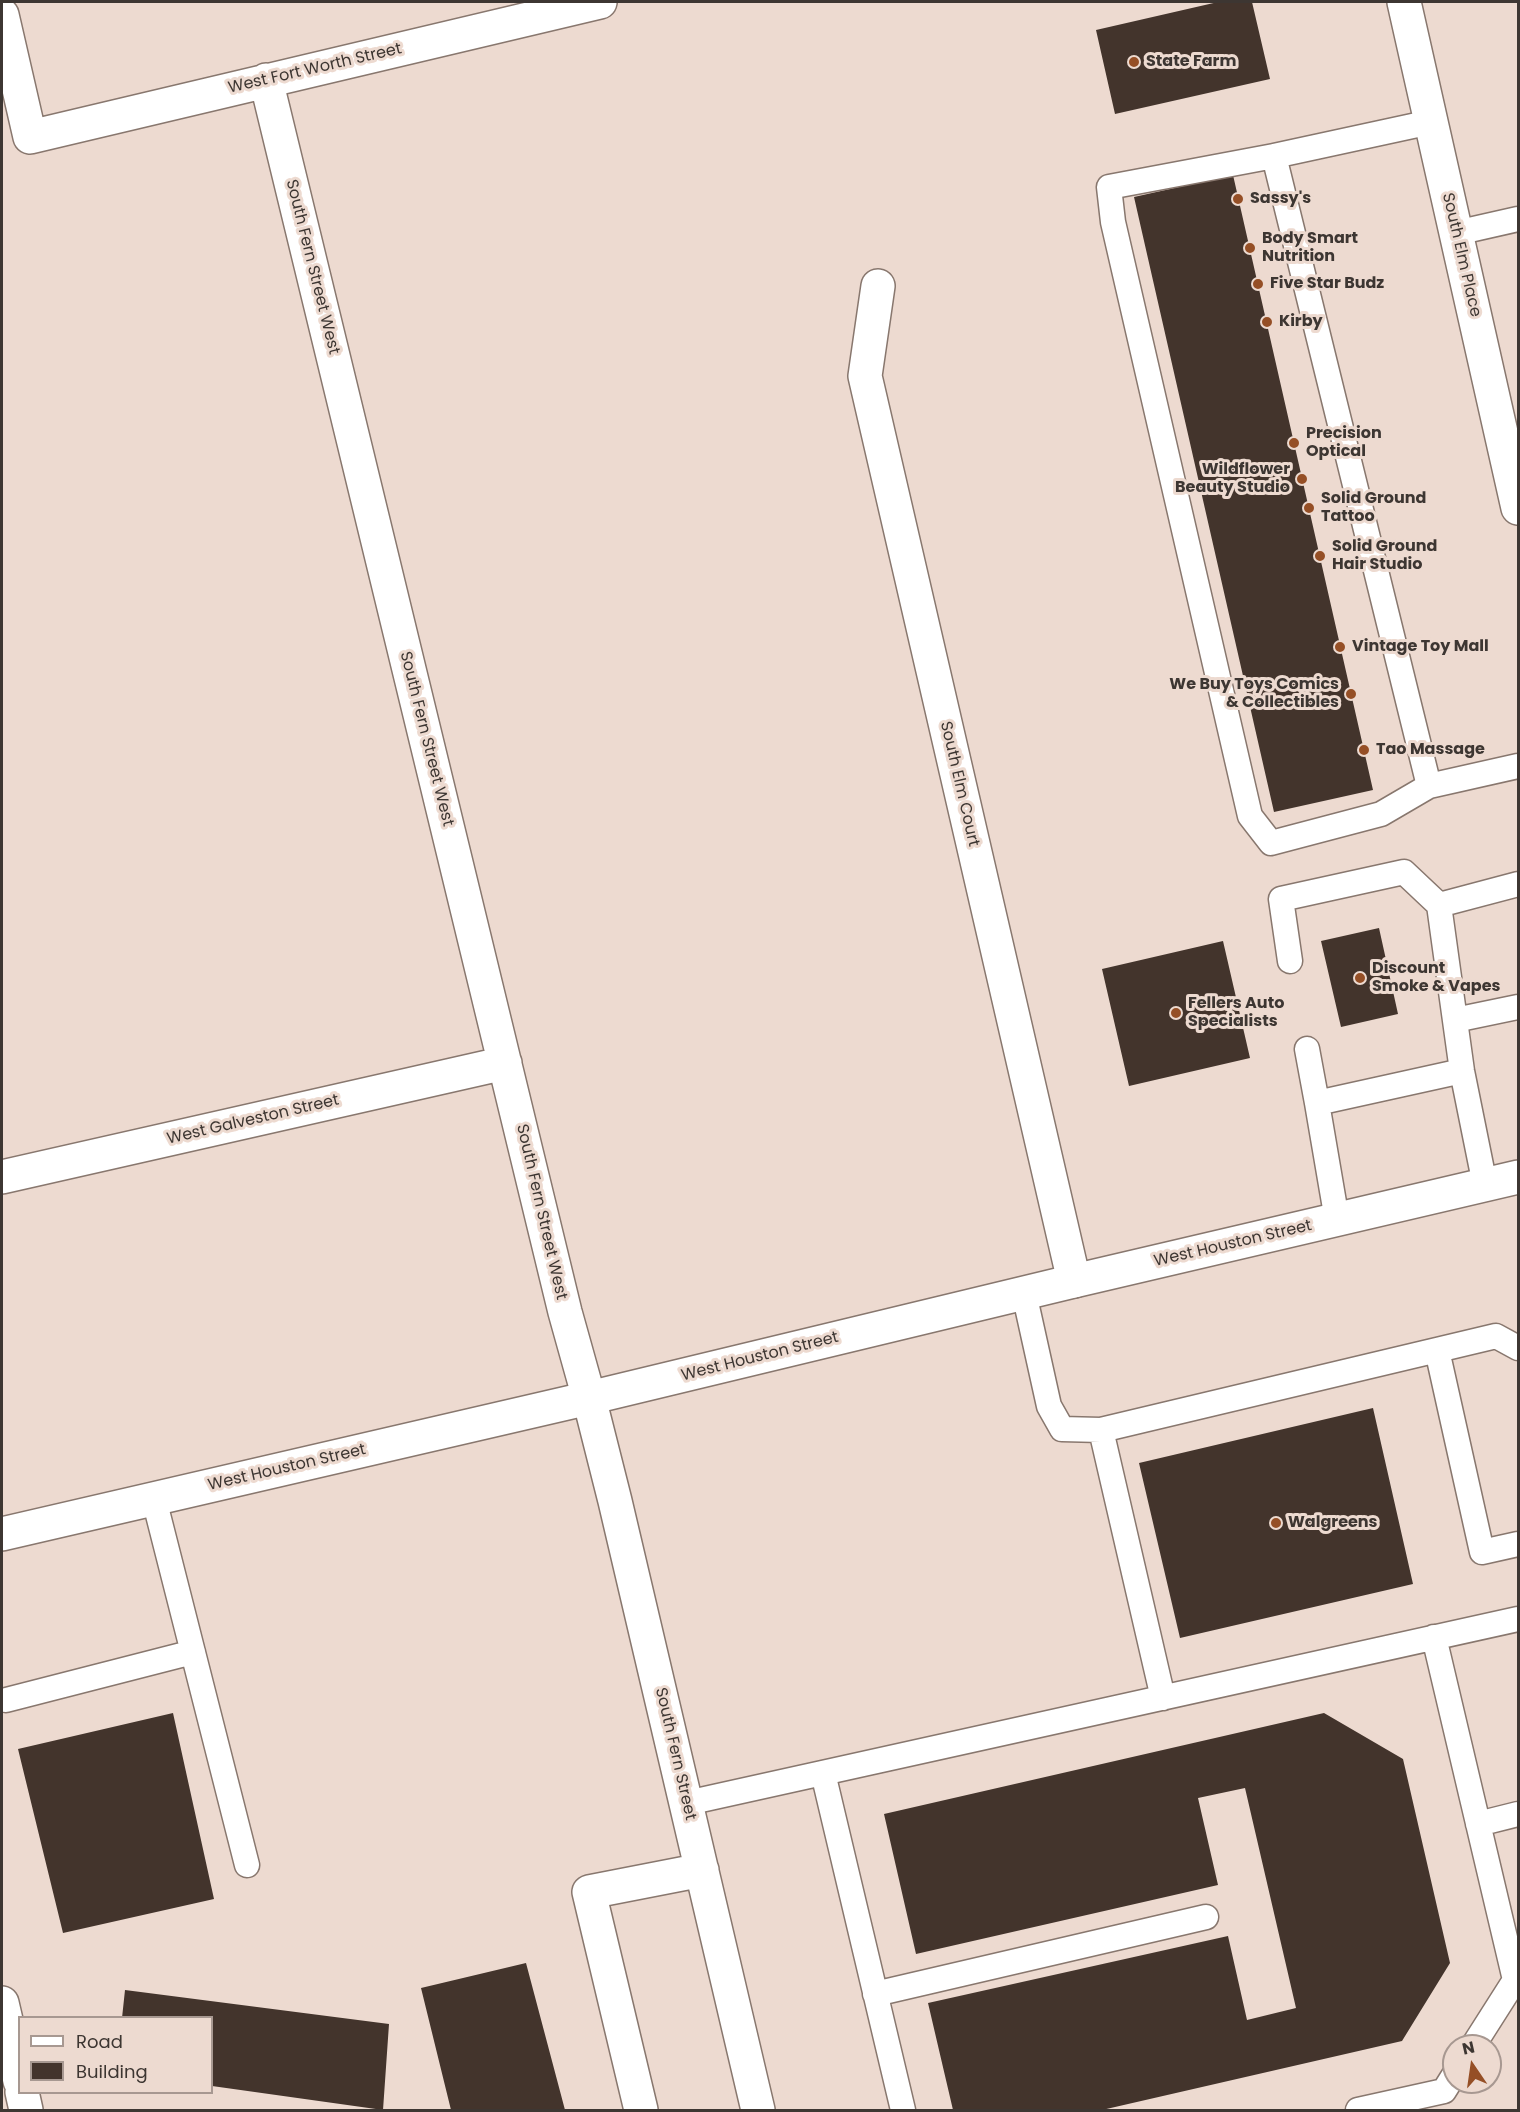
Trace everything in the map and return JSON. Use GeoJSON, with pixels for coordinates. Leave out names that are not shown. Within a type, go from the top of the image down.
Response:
{"type":"FeatureCollection","features":[{"type":"Feature","properties":{"kind":"street","name":"West Fort Worth Street"},"geometry":{"type":"LineString","coordinates":[[2,15],[30,137],[600,2]]}},
{"type":"Feature","properties":{"kind":"street","name":"South Elm Place"},"geometry":{"type":"LineString","coordinates":[[1404,2],[1518,508]]}},
{"type":"Feature","properties":{"kind":"street","name":"South Fern Street West"},"geometry":{"type":"LineString","coordinates":[[266,80],[565,1312],[589,1398]]}},
{"type":"Feature","properties":{"kind":"street","name":"South Elm Court"},"geometry":{"type":"LineString","coordinates":[[878,286],[865,376],[1074,1281]]}},
{"type":"Feature","properties":{"kind":"street","name":"West Galveston Street"},"geometry":{"type":"LineString","coordinates":[[2,1177],[505,1063]]}},
{"type":"Feature","properties":{"kind":"street","name":"West Houston Street"},"geometry":{"type":"LineString","coordinates":[[2,1534],[589,1398],[1518,1177]]}},
{"type":"Feature","properties":{"kind":"street","name":"South Fern Street"},"geometry":{"type":"LineString","coordinates":[[589,1398],[687,1803],[758,2110]]}},
{"type":"Feature","properties":{"kind":"street"},"geometry":{"type":"LineString","coordinates":[[641,2110],[589,1892],[702,1869]]}},
{"type":"Feature","properties":{"kind":"street"},"geometry":{"type":"LineString","coordinates":[[2,2003],[18,2072]]}},
{"type":"Feature","properties":{"kind":"street"},"geometry":{"type":"LineString","coordinates":[[22,2094],[26,2110]]}},
{"type":"Feature","properties":{"kind":"lane"},"geometry":{"type":"LineString","coordinates":[[1431,122],[1274,156],[1110,187],[1113,222],[1250,816],[1271,843],[1382,814],[1429,786],[1518,766]]}},
{"type":"Feature","properties":{"kind":"lane"},"geometry":{"type":"LineString","coordinates":[[1274,156],[1429,786]]}},
{"type":"Feature","properties":{"kind":"lane"},"geometry":{"type":"LineString","coordinates":[[1456,233],[1518,219]]}},
{"type":"Feature","properties":{"kind":"lane"},"geometry":{"type":"LineString","coordinates":[[1290,962],[1281,898],[1404,872],[1439,905],[1462,1071],[1485,1185]]}},
{"type":"Feature","properties":{"kind":"lane"},"geometry":{"type":"LineString","coordinates":[[1439,905],[1518,884]]}},
{"type":"Feature","properties":{"kind":"lane"},"geometry":{"type":"LineString","coordinates":[[1455,1020],[1518,1007]]}},
{"type":"Feature","properties":{"kind":"lane"},"geometry":{"type":"LineString","coordinates":[[1307,1049],[1337,1220]]}},
{"type":"Feature","properties":{"kind":"lane"},"geometry":{"type":"LineString","coordinates":[[1317,1103],[1462,1071]]}},
{"type":"Feature","properties":{"kind":"lane"},"geometry":{"type":"LineString","coordinates":[[1024,1293],[1049,1406],[1062,1429],[1101,1430],[1496,1336],[1518,1348]]}},
{"type":"Feature","properties":{"kind":"lane"},"geometry":{"type":"LineString","coordinates":[[1437,1350],[1482,1552],[1518,1544]]}},
{"type":"Feature","properties":{"kind":"lane"},"geometry":{"type":"LineString","coordinates":[[1101,1430],[1163,1698]]}},
{"type":"Feature","properties":{"kind":"lane"},"geometry":{"type":"LineString","coordinates":[[154,1499],[247,1865]]}},
{"type":"Feature","properties":{"kind":"lane"},"geometry":{"type":"LineString","coordinates":[[687,1803],[1518,1619]]}},
{"type":"Feature","properties":{"kind":"lane"},"geometry":{"type":"LineString","coordinates":[[1434,1637],[1517,1979],[1481,2034]]}},
{"type":"Feature","properties":{"kind":"lane"},"geometry":{"type":"LineString","coordinates":[[6,1700],[193,1652]]}},
{"type":"Feature","properties":{"kind":"lane"},"geometry":{"type":"LineString","coordinates":[[823,1773],[903,2110]]}},
{"type":"Feature","properties":{"kind":"lane"},"geometry":{"type":"LineString","coordinates":[[1478,1824],[1518,1814]]}},
{"type":"Feature","properties":{"kind":"lane"},"geometry":{"type":"LineString","coordinates":[[875,1994],[1206,1917]]}},
{"type":"Feature","properties":{"kind":"lane"},"geometry":{"type":"LineString","coordinates":[[1369,2109],[1442,2091]]}},
{"type":"Feature","properties":{"kind":"building"},"geometry":{"type":"Polygon","coordinates":[[[1218,2],[1252,2],[1270,79],[1115,114],[1096,30],[1218,2]]]}},
{"type":"Feature","properties":{"kind":"building"},"geometry":{"type":"Polygon","coordinates":[[[1233,175],[1373,790],[1274,812],[1134,197],[1233,175]]]}},
{"type":"Feature","properties":{"kind":"building","name":"Discount Smoke & Vapes"},"geometry":{"type":"Polygon","coordinates":[[[1379,928],[1398,1014],[1341,1027],[1321,941],[1379,928]]]}},
{"type":"Feature","properties":{"kind":"building","name":"Fellers Auto Specialists"},"geometry":{"type":"Polygon","coordinates":[[[1223,941],[1250,1058],[1129,1086],[1102,969],[1223,941]]]}},
{"type":"Feature","properties":{"kind":"building","name":"Walgreens"},"geometry":{"type":"Polygon","coordinates":[[[1373,1408],[1413,1584],[1180,1638],[1139,1463],[1373,1408]]]}},
{"type":"Feature","properties":{"kind":"building"},"geometry":{"type":"Polygon","coordinates":[[[173,1713],[214,1899],[63,1933],[18,1749],[173,1713]]]}},
{"type":"Feature","properties":{"kind":"building"},"geometry":{"type":"Polygon","coordinates":[[[1324,1713],[1403,1759],[1450,1963],[1402,2041],[1102,2110],[953,2110],[928,2003],[1228,1936],[1247,2020],[1296,2008],[1245,1788],[1198,1798],[1218,1885],[916,1954],[884,1814],[1324,1713]]]}},
{"type":"Feature","properties":{"kind":"building"},"geometry":{"type":"Polygon","coordinates":[[[526,1963],[565,2110],[451,2110],[421,1988],[526,1963]]]}},
{"type":"Feature","properties":{"kind":"building"},"geometry":{"type":"Polygon","coordinates":[[[125,1990],[389,2024],[383,2110],[213,2086],[213,2016],[122,2016],[125,1990]]]}},
{"type":"Feature","properties":{"kind":"place","name":"State Farm"},"geometry":{"type":"Point","coordinates":[1134,62]}},
{"type":"Feature","properties":{"kind":"place","name":"Sassy's"},"geometry":{"type":"Point","coordinates":[1238,199]}},
{"type":"Feature","properties":{"kind":"place","name":"Body Smart Nutrition"},"geometry":{"type":"Point","coordinates":[1250,248]}},
{"type":"Feature","properties":{"kind":"place","name":"Five Star Budz"},"geometry":{"type":"Point","coordinates":[1258,284]}},
{"type":"Feature","properties":{"kind":"place","name":"Kirby"},"geometry":{"type":"Point","coordinates":[1267,322]}},
{"type":"Feature","properties":{"kind":"place","name":"Precision Optical"},"geometry":{"type":"Point","coordinates":[1294,443]}},
{"type":"Feature","properties":{"kind":"place","name":"Wildflower Beauty Studio"},"geometry":{"type":"Point","coordinates":[1302,479]}},
{"type":"Feature","properties":{"kind":"place","name":"Solid Ground Tattoo"},"geometry":{"type":"Point","coordinates":[1309,508]}},
{"type":"Feature","properties":{"kind":"place","name":"Solid Ground Hair Studio"},"geometry":{"type":"Point","coordinates":[1320,556]}},
{"type":"Feature","properties":{"kind":"place","name":"Vintage Toy Mall"},"geometry":{"type":"Point","coordinates":[1340,647]}},
{"type":"Feature","properties":{"kind":"place","name":"We Buy Toys Comics & Collectibles"},"geometry":{"type":"Point","coordinates":[1351,694]}},
{"type":"Feature","properties":{"kind":"place","name":"Tao Massage"},"geometry":{"type":"Point","coordinates":[1364,750]}},
{"type":"Feature","properties":{"kind":"place","name":"Discount Smoke & Vapes"},"geometry":{"type":"Point","coordinates":[1360,978]}},
{"type":"Feature","properties":{"kind":"place","name":"Fellers Auto Specialists"},"geometry":{"type":"Point","coordinates":[1176,1013]}},
{"type":"Feature","properties":{"kind":"place","name":"Walgreens"},"geometry":{"type":"Point","coordinates":[1276,1523]}}]}
